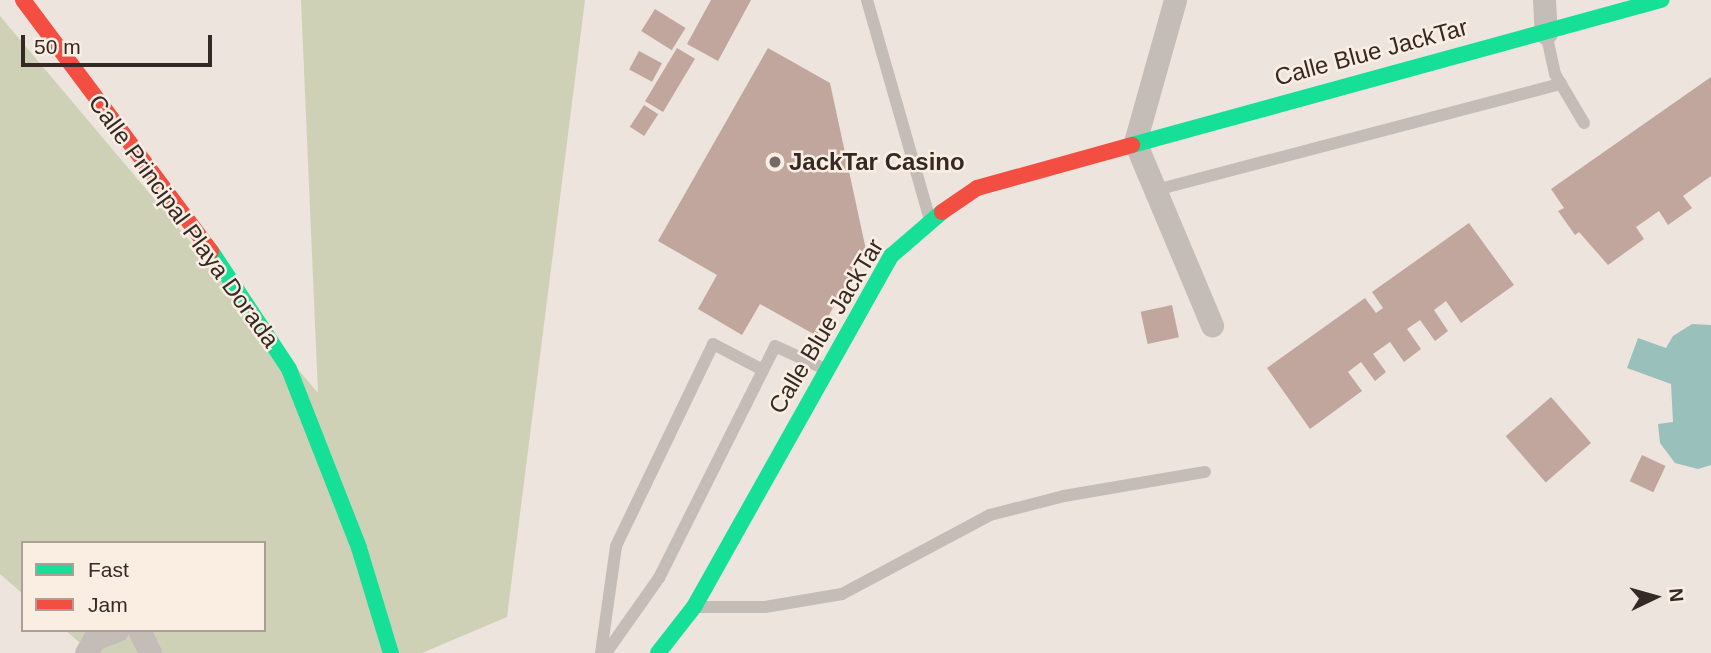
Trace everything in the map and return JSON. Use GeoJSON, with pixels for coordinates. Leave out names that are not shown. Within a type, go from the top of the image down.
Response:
{"type":"FeatureCollection","features":[{"type":"Feature","properties":{"kind":"street","name":"Calle Principal Playa Dorada"},"geometry":{"type":"LineString","coordinates":[[23,0],[204,241],[289,369],[359,548],[391,653]]}},
{"type":"Feature","properties":{"kind":"street"},"geometry":{"type":"LineString","coordinates":[[1175,0],[1135,142],[1212,325]]}},
{"type":"Feature","properties":{"kind":"street"},"geometry":{"type":"LineString","coordinates":[[1544,0],[1546,33]]}},
{"type":"Feature","properties":{"kind":"street","name":"Calle Blue JackTar"},"geometry":{"type":"LineString","coordinates":[[658,653],[694,607],[891,256],[930,220],[977,188],[1135,142],[1661,0]]}},
{"type":"Feature","properties":{"kind":"street"},"geometry":{"type":"LineString","coordinates":[[86,653],[94,639],[112,632]]}},
{"type":"Feature","properties":{"kind":"street"},"geometry":{"type":"LineString","coordinates":[[140,632],[150,653]]}},
{"type":"Feature","properties":{"kind":"lane"},"geometry":{"type":"LineString","coordinates":[[867,0],[930,220]]}},
{"type":"Feature","properties":{"kind":"lane"},"geometry":{"type":"LineString","coordinates":[[1546,33],[1561,84],[1584,123]]}},
{"type":"Feature","properties":{"kind":"lane"},"geometry":{"type":"LineString","coordinates":[[1156,190],[1561,84]]}},
{"type":"Feature","properties":{"kind":"lane"},"geometry":{"type":"LineString","coordinates":[[603,653],[616,546],[713,344],[763,370]]}},
{"type":"Feature","properties":{"kind":"lane"},"geometry":{"type":"LineString","coordinates":[[603,653],[659,578],[775,346],[828,370]]}},
{"type":"Feature","properties":{"kind":"lane"},"geometry":{"type":"LineString","coordinates":[[694,607],[765,607],[842,594],[990,515],[1065,496],[1205,472]]}},
{"type":"Feature","properties":{"kind":"green space"},"geometry":{"type":"Polygon","coordinates":[[[301,0],[585,0],[507,617],[422,653],[92,653],[67,632],[266,632],[266,541],[21,541],[21,592],[0,574],[0,16],[318,393],[301,0]]]}},
{"type":"Feature","properties":{"kind":"water"},"geometry":{"type":"Polygon","coordinates":[[[1692,324],[1711,325],[1711,465],[1698,469],[1675,463],[1660,443],[1658,424],[1673,422],[1671,384],[1627,368],[1638,338],[1666,348],[1673,336],[1692,324]]]}},
{"type":"Feature","properties":{"kind":"building"},"geometry":{"type":"Polygon","coordinates":[[[711,0],[751,0],[718,61],[687,44],[711,0]]]}},
{"type":"Feature","properties":{"kind":"building"},"geometry":{"type":"Polygon","coordinates":[[[655,9],[686,28],[672,50],[641,31],[655,9]]]}},
{"type":"Feature","properties":{"kind":"building"},"geometry":{"type":"Polygon","coordinates":[[[677,48],[695,59],[663,112],[645,101],[677,48]]]}},
{"type":"Feature","properties":{"kind":"building","name":"JackTar Casino"},"geometry":{"type":"Polygon","coordinates":[[[768,48],[830,83],[866,250],[817,336],[760,304],[742,335],[698,309],[717,275],[658,241],[768,48]]]}},
{"type":"Feature","properties":{"kind":"building"},"geometry":{"type":"Polygon","coordinates":[[[639,51],[662,63],[652,82],[629,70],[639,51]]]}},
{"type":"Feature","properties":{"kind":"building"},"geometry":{"type":"Polygon","coordinates":[[[1711,77],[1711,176],[1683,196],[1692,208],[1668,225],[1659,211],[1636,227],[1644,239],[1608,265],[1579,232],[1575,235],[1558,211],[1564,208],[1551,189],[1711,77]]]}},
{"type":"Feature","properties":{"kind":"building"},"geometry":{"type":"Polygon","coordinates":[[[644,105],[658,114],[644,136],[630,127],[644,105]]]}},
{"type":"Feature","properties":{"kind":"building"},"geometry":{"type":"Polygon","coordinates":[[[1469,223],[1514,285],[1461,323],[1446,301],[1434,310],[1448,331],[1435,341],[1420,320],[1407,329],[1421,349],[1404,362],[1390,342],[1373,354],[1386,372],[1375,381],[1361,362],[1348,372],[1362,391],[1310,429],[1267,368],[1365,298],[1376,313],[1383,308],[1372,292],[1469,223]]]}},
{"type":"Feature","properties":{"kind":"building"},"geometry":{"type":"Polygon","coordinates":[[[1172,305],[1179,337],[1148,344],[1141,312],[1172,305]]]}},
{"type":"Feature","properties":{"kind":"building"},"geometry":{"type":"Polygon","coordinates":[[[1551,397],[1591,443],[1546,482],[1506,436],[1551,397]]]}},
{"type":"Feature","properties":{"kind":"building"},"geometry":{"type":"Polygon","coordinates":[[[1642,455],[1666,466],[1653,492],[1630,481],[1642,455]]]}},
{"type":"Feature","properties":{"kind":"traffic: fast"},"geometry":{"type":"LineString","coordinates":[[1132,145],[1661,0]]}},
{"type":"Feature","properties":{"kind":"traffic: fast"},"geometry":{"type":"LineString","coordinates":[[658,653],[694,607],[891,256],[942,212]]}},
{"type":"Feature","properties":{"kind":"traffic: fast"},"geometry":{"type":"LineString","coordinates":[[211,251],[289,369],[359,548],[391,653]]}},
{"type":"Feature","properties":{"kind":"traffic: jam"},"geometry":{"type":"LineString","coordinates":[[23,0],[211,251]]}},
{"type":"Feature","properties":{"kind":"traffic: jam"},"geometry":{"type":"LineString","coordinates":[[942,212],[977,188],[1132,145]]}},
{"type":"Feature","properties":{"kind":"place","name":"JackTar Casino"},"geometry":{"type":"Point","coordinates":[775,162]}}]}
